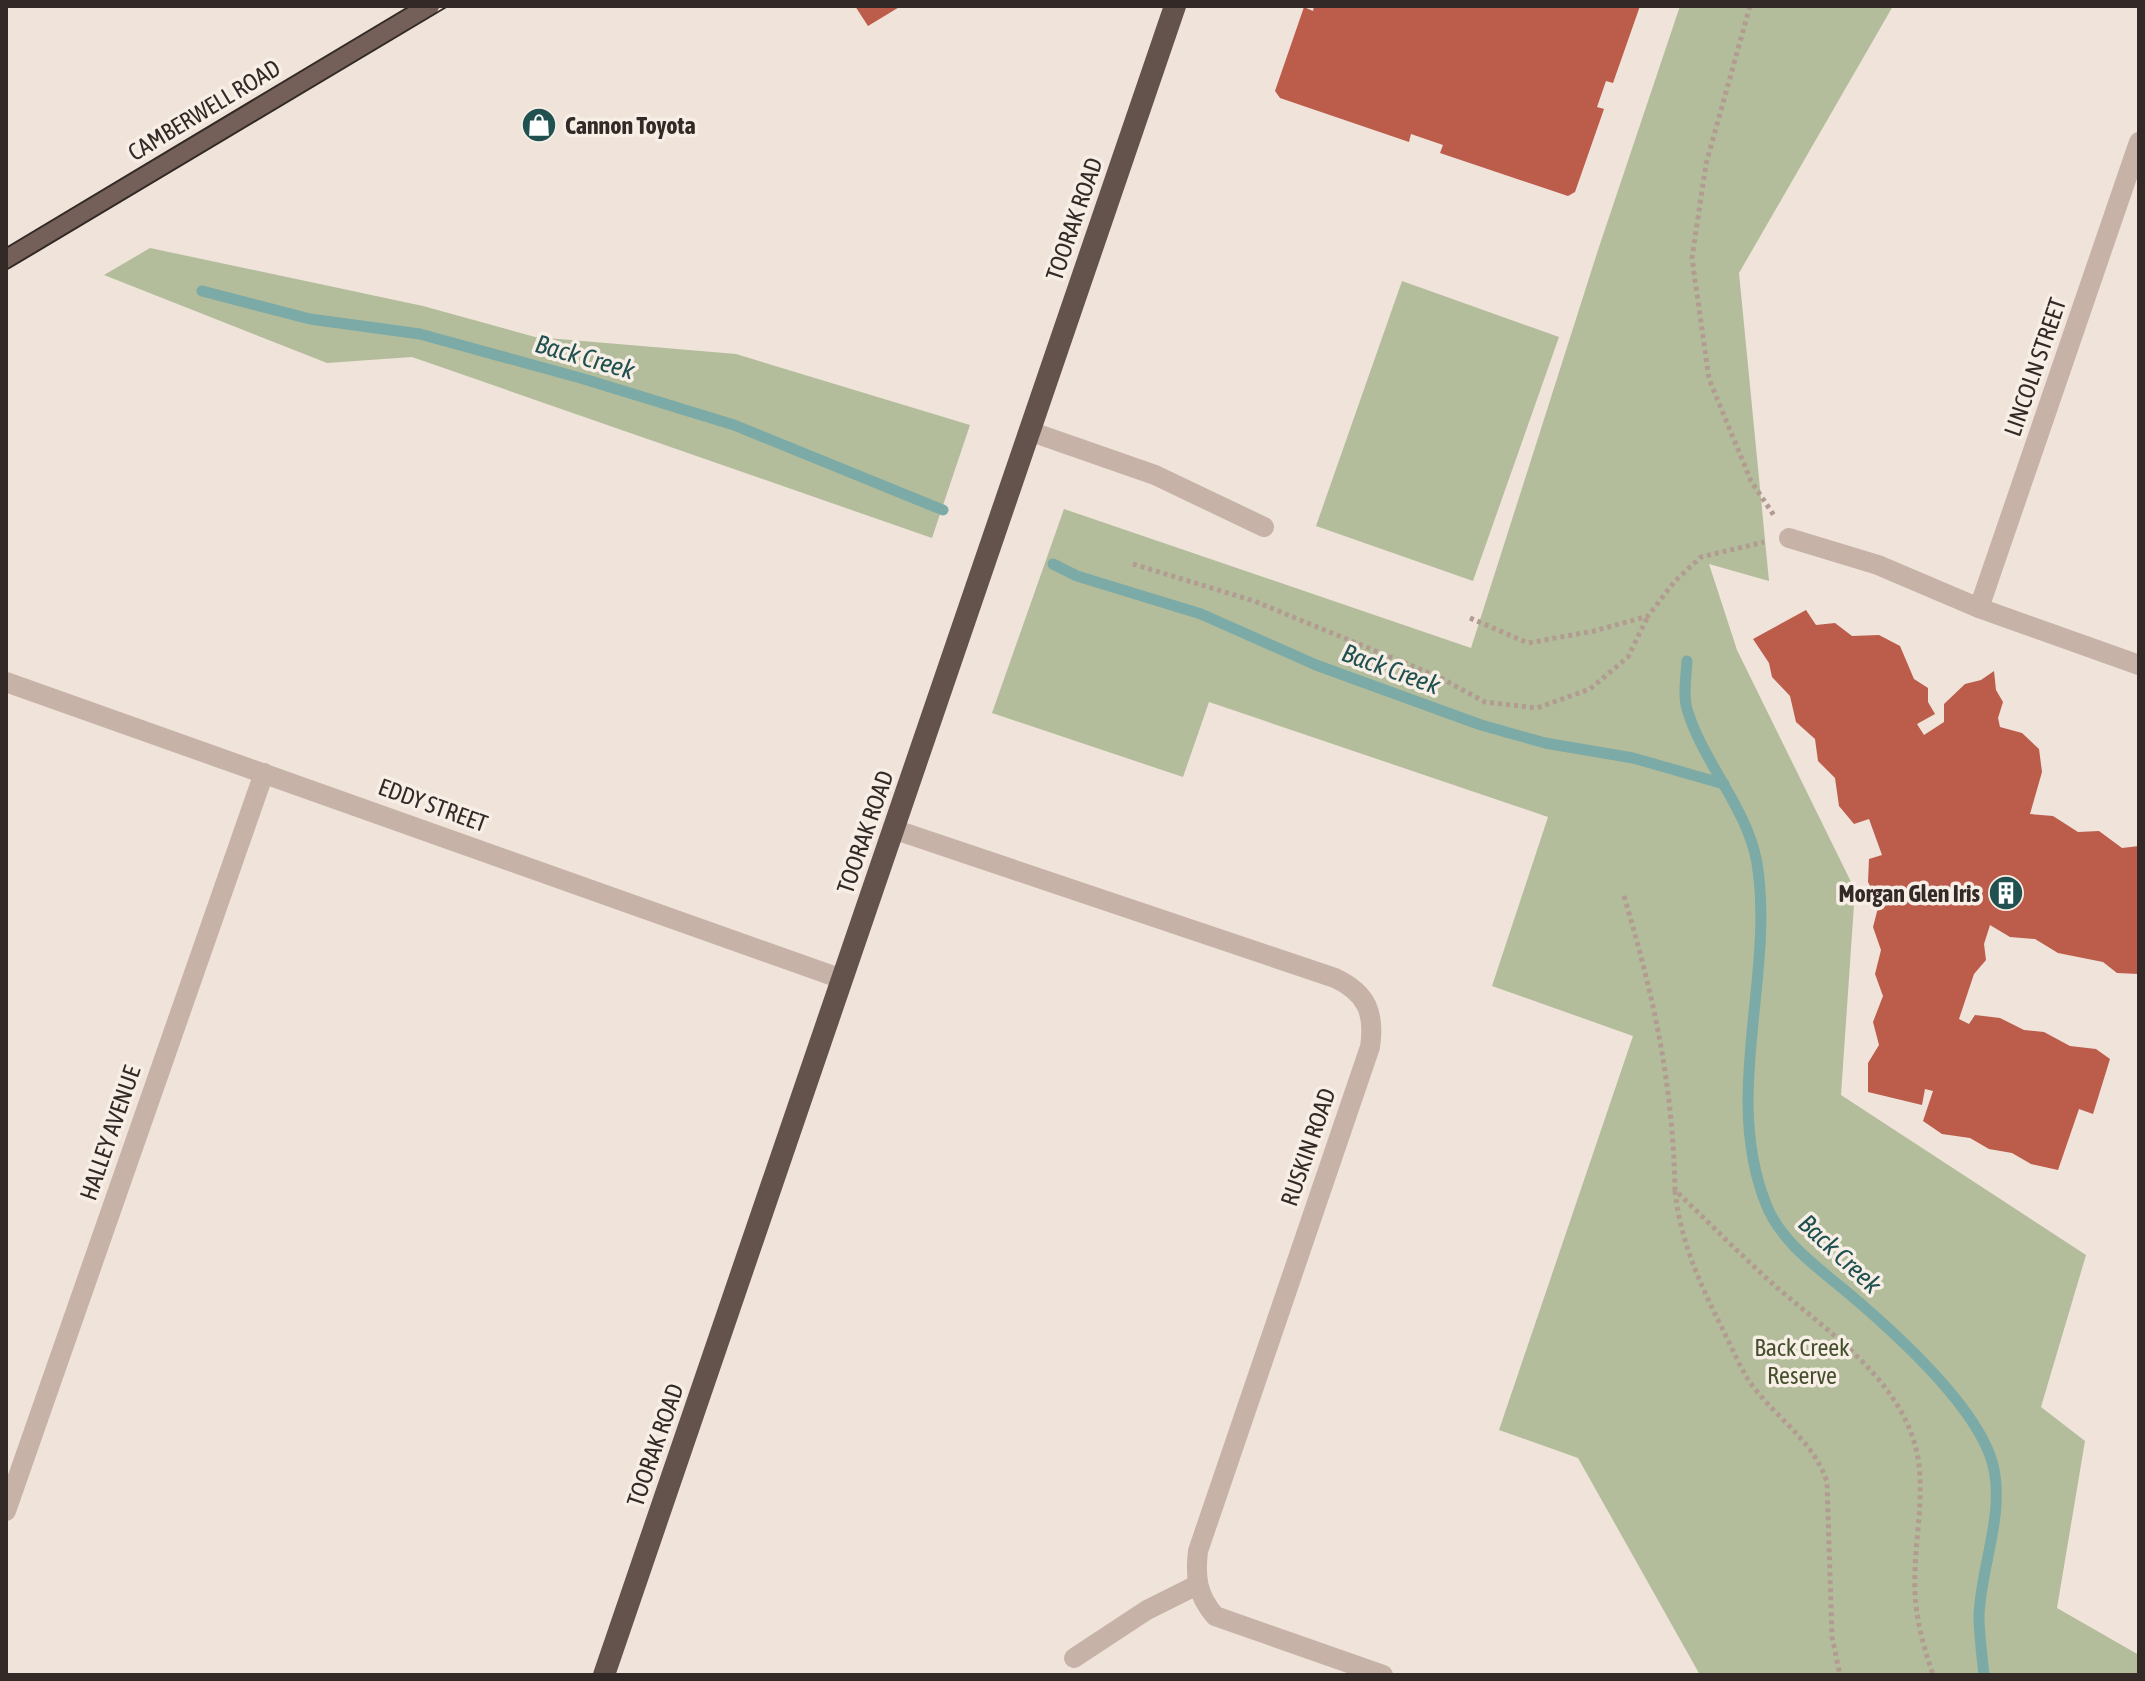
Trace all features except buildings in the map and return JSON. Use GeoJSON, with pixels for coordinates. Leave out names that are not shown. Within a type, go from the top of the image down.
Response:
{"type":"FeatureCollection","features":[{"type":"Feature","properties":{"kind":"highway","name":"TOORAK ROAD"},"geometry":{"type":"LineString","coordinates":[[604,1675],[1175,6]]}},
{"type":"Feature","properties":{"kind":"main road","name":"CAMBERWELL ROAD"},"geometry":{"type":"LineString","coordinates":[[6,259],[429,6]]}},
{"type":"Feature","properties":{"kind":"street","name":"LINCOLN STREET"},"geometry":{"type":"LineString","coordinates":[[1979,608],[2139,142]]}},
{"type":"Feature","properties":{"kind":"street"},"geometry":{"type":"LineString","coordinates":[[1029,431],[1155,475],[1264,527]]}},
{"type":"Feature","properties":{"kind":"street"},"geometry":{"type":"LineString","coordinates":[[1789,538],[1902,574],[1979,608],[2139,665]]}},
{"type":"Feature","properties":{"kind":"street","name":"EDDY STREET"},"geometry":{"type":"LineString","coordinates":[[6,682],[842,979]]}},
{"type":"Feature","properties":{"kind":"street","name":"HALLEY AVENUE"},"geometry":{"type":"LineString","coordinates":[[6,1511],[264,773]]}},
{"type":"Feature","properties":{"kind":"street","name":"RUSKIN ROAD"},"geometry":{"type":"LineString","coordinates":[[893,829],[1335,978],[1357,991],[1366,1001],[1371,1014],[1370,1047],[1198,1551],[1197,1585]]}},
{"type":"Feature","properties":{"kind":"street"},"geometry":{"type":"LineString","coordinates":[[1074,1658],[1120,1626],[1197,1585],[1204,1603],[1215,1616],[1383,1675]]}},
{"type":"Feature","properties":{"kind":"path"},"geometry":{"type":"LineString","coordinates":[[1133,564],[1254,601],[1439,677],[1485,702],[1537,708],[1590,689],[1628,657],[1648,616],[1675,581],[1701,557],[1742,545],[1789,538],[1751,481],[1709,379],[1692,258],[1706,164],[1750,6]]}},
{"type":"Feature","properties":{"kind":"path"},"geometry":{"type":"LineString","coordinates":[[1470,618],[1528,643],[1648,616]]}},
{"type":"Feature","properties":{"kind":"path"},"geometry":{"type":"LineString","coordinates":[[1624,896],[1651,989],[1666,1062],[1674,1129],[1679,1227],[1695,1274],[1750,1383],[1798,1433],[1823,1472],[1830,1523],[1832,1637],[1840,1675]]}},
{"type":"Feature","properties":{"kind":"path"},"geometry":{"type":"LineString","coordinates":[[1675,1190],[1764,1276],[1851,1350],[1896,1405],[1911,1431],[1918,1459],[1920,1499],[1915,1593],[1922,1640],[1933,1675]]}},
{"type":"Feature","properties":{"kind":"green space","name":"Back Creek Reserve"},"geometry":{"type":"Polygon","coordinates":[[[1680,6],[1893,6],[1739,273],[1769,581],[1709,564],[1737,650],[1855,890],[1841,1095],[2086,1255],[2041,1407],[2085,1441],[2057,1608],[2139,1655],[2139,1675],[1700,1675],[1578,1458],[1499,1430],[1633,1036],[1492,986],[1548,817],[1209,702],[1183,777],[992,713],[1064,509],[1471,648],[1598,250],[1680,6]]]}},
{"type":"Feature","properties":{"kind":"green space"},"geometry":{"type":"Polygon","coordinates":[[[150,248],[423,306],[535,337],[736,354],[970,425],[932,538],[412,357],[327,363],[104,275],[150,248]]]}},
{"type":"Feature","properties":{"kind":"green space"},"geometry":{"type":"Polygon","coordinates":[[[1402,281],[1559,337],[1473,581],[1316,526],[1402,281]]]}},
{"type":"Feature","properties":{"kind":"waterway","name":"Back Creek"},"geometry":{"type":"LineString","coordinates":[[202,291],[310,319],[420,334],[584,379],[734,425],[943,510]]}},
{"type":"Feature","properties":{"kind":"waterway","name":"Back Creek"},"geometry":{"type":"LineString","coordinates":[[1053,564],[1077,576],[1201,614],[1316,665],[1481,725],[1545,743],[1633,758],[1724,784]]}},
{"type":"Feature","properties":{"kind":"waterway","name":"Back Creek"},"geometry":{"type":"LineString","coordinates":[[1687,661],[1687,709],[1703,748],[1744,823],[1757,863],[1761,906],[1760,948],[1749,1078],[1749,1120],[1754,1162],[1766,1204],[1790,1242],[1887,1327],[1931,1371],[1970,1419],[1984,1442],[1996,1484],[1994,1521],[1979,1615],[1984,1675]]}},
{"type":"Feature","properties":{"kind":"tram line"},"geometry":{"type":"LineString","coordinates":[[6,248],[410,6]]}},
{"type":"Feature","properties":{"kind":"tram line"},"geometry":{"type":"LineString","coordinates":[[6,270],[448,6]]}},
{"type":"Feature","properties":{"kind":"place","name":"Cannon Toyota"},"geometry":{"type":"Point","coordinates":[539,125]}},
{"type":"Feature","properties":{"kind":"place","name":"Morgan Glen Iris"},"geometry":{"type":"Point","coordinates":[2006,893]}}]}
